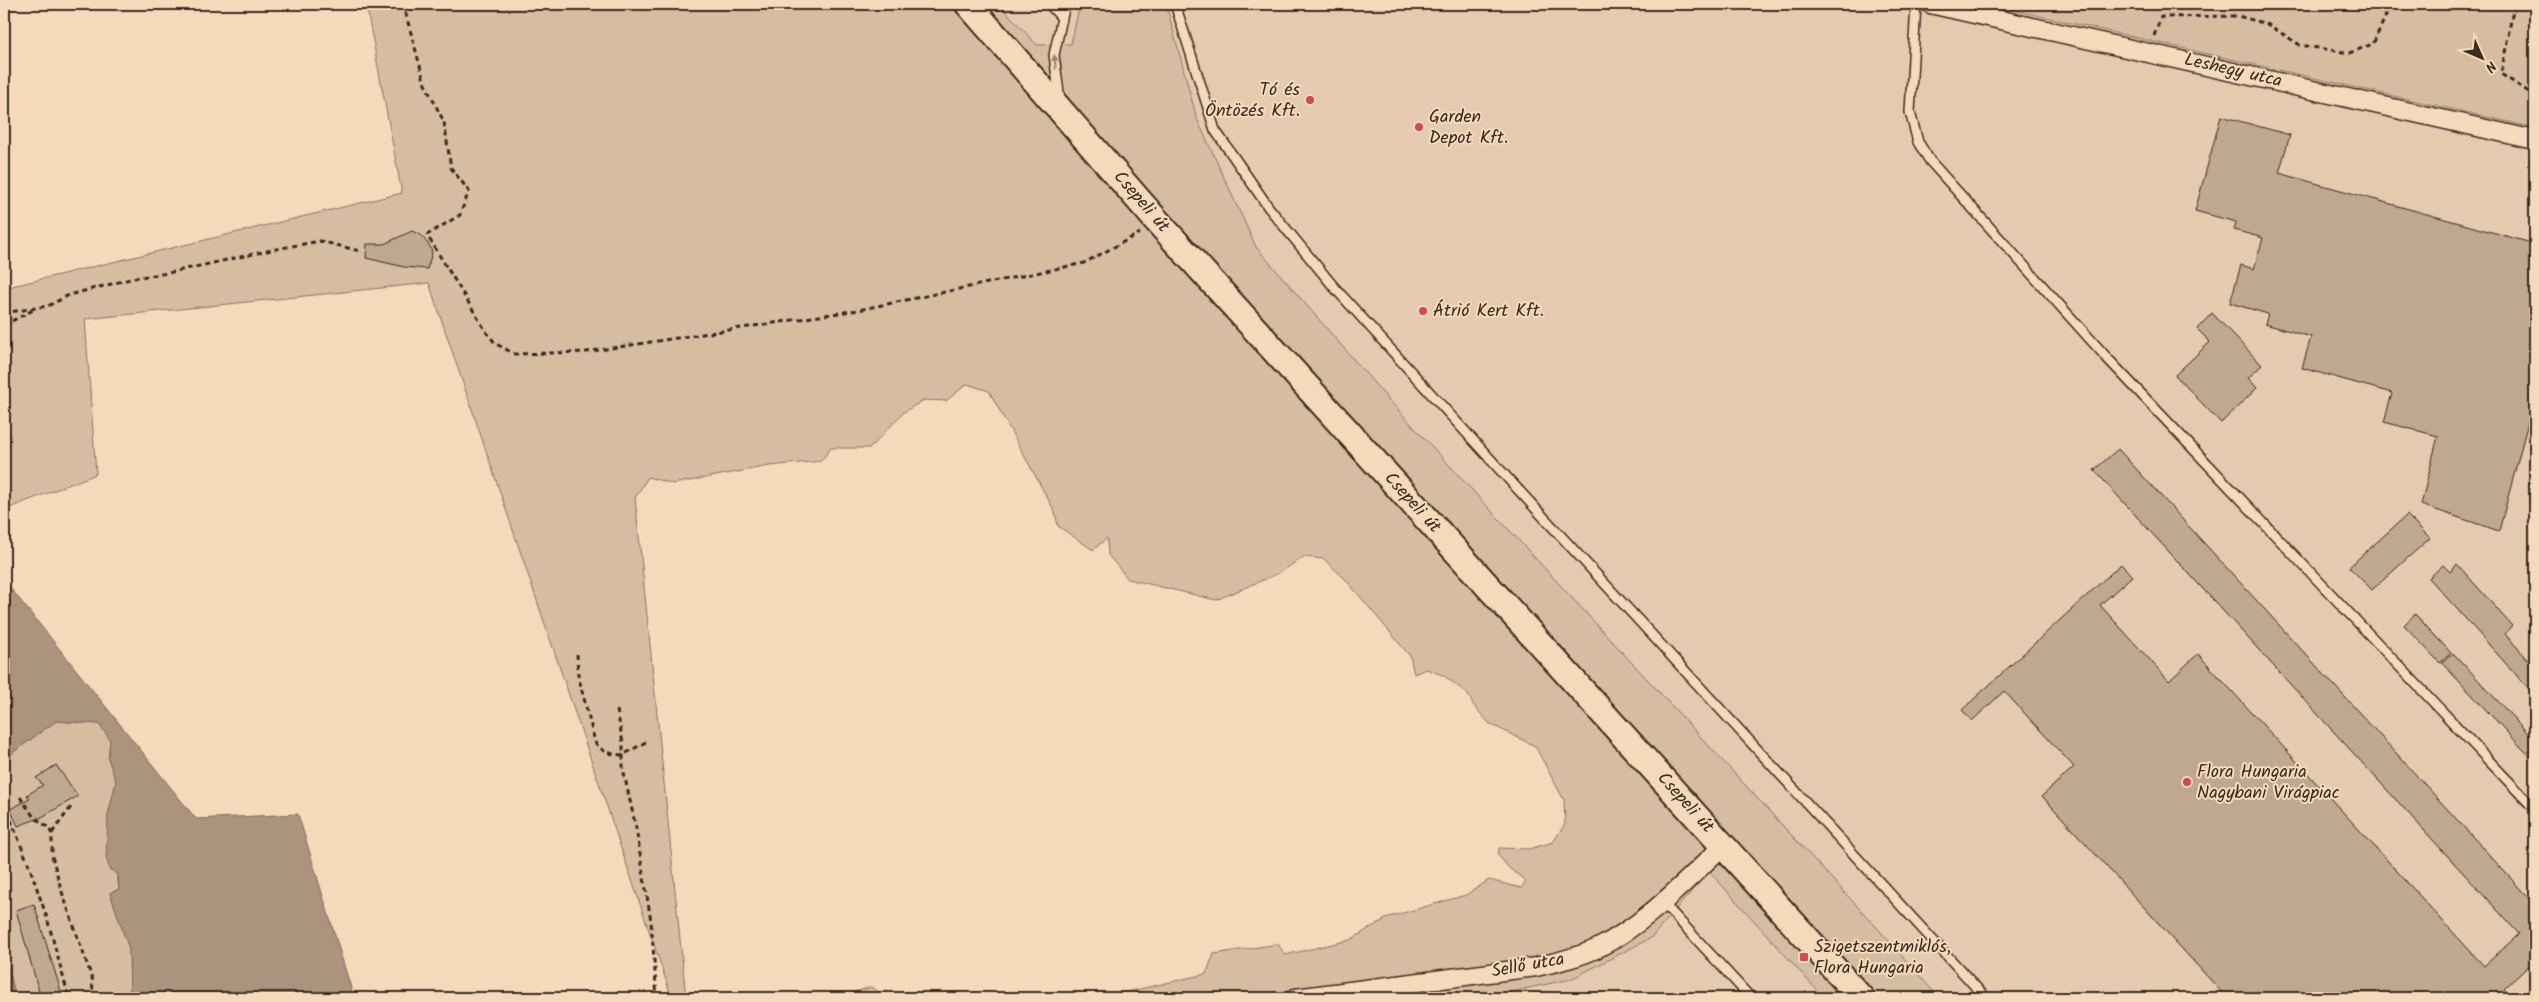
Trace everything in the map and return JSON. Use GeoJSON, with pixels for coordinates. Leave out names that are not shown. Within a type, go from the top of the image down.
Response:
{"type":"FeatureCollection","features":[{"type":"Feature","properties":{"kind":"street","name":"Csepeli út"},"geometry":{"type":"LineString","coordinates":[[968,4],[1061,108],[1157,221],[1861,998]]}},
{"type":"Feature","properties":{"kind":"street","name":"Leshegy utca"},"geometry":{"type":"LineString","coordinates":[[1930,4],[2535,140]]}},
{"type":"Feature","properties":{"kind":"street","name":"Sellő utca"},"geometry":{"type":"LineString","coordinates":[[1295,998],[1536,968],[1570,959],[1599,948],[1639,923],[1663,904],[1724,846]]}},
{"type":"Feature","properties":{"kind":"lane"},"geometry":{"type":"LineString","coordinates":[[1049,4],[1061,16]]}},
{"type":"Feature","properties":{"kind":"lane"},"geometry":{"type":"LineString","coordinates":[[1061,108],[1054,55],[1065,4]]}},
{"type":"Feature","properties":{"kind":"lane"},"geometry":{"type":"LineString","coordinates":[[1175,4],[1215,130],[1269,208],[1334,287],[1986,998]]}},
{"type":"Feature","properties":{"kind":"lane"},"geometry":{"type":"LineString","coordinates":[[1916,4],[1910,112],[1918,142],[1930,161],[2108,359],[2530,804]]}},
{"type":"Feature","properties":{"kind":"lane"},"geometry":{"type":"LineString","coordinates":[[1663,904],[1751,998]]}},
{"type":"Feature","properties":{"kind":"path"},"geometry":{"type":"LineString","coordinates":[[403,4],[425,84],[444,122],[451,168],[469,191],[460,215],[427,235],[487,333],[496,344],[515,354],[586,352],[858,310],[1084,263],[1132,239],[1157,221]]}},
{"type":"Feature","properties":{"kind":"path"},"geometry":{"type":"LineString","coordinates":[[2149,52],[2161,16],[2238,16],[2267,24],[2300,45],[2349,53],[2373,44],[2391,4]]}},
{"type":"Feature","properties":{"kind":"path"},"geometry":{"type":"LineString","coordinates":[[2514,4],[2501,74],[2535,96]]}},
{"type":"Feature","properties":{"kind":"path"},"geometry":{"type":"LineString","coordinates":[[4,313],[48,306],[69,295],[134,278],[168,273],[320,241],[360,250]]}},
{"type":"Feature","properties":{"kind":"path"},"geometry":{"type":"LineString","coordinates":[[4,325],[38,308]]}},
{"type":"Feature","properties":{"kind":"path"},"geometry":{"type":"LineString","coordinates":[[577,654],[578,675],[595,742],[604,752],[623,755],[650,740]]}},
{"type":"Feature","properties":{"kind":"path"},"geometry":{"type":"LineString","coordinates":[[617,710],[623,769],[636,828],[651,921],[657,998]]}},
{"type":"Feature","properties":{"kind":"path"},"geometry":{"type":"LineString","coordinates":[[20,797],[34,817],[48,827],[52,834],[52,856],[60,889],[93,981],[92,998]]}},
{"type":"Feature","properties":{"kind":"path"},"geometry":{"type":"LineString","coordinates":[[4,804],[30,868],[47,918],[69,998]]}},
{"type":"Feature","properties":{"kind":"path"},"geometry":{"type":"LineString","coordinates":[[52,834],[71,807]]}},
{"type":"Feature","properties":{"kind":"shaded area"},"geometry":{"type":"Polygon","coordinates":[[[366,4],[999,4],[1037,45],[1071,44],[1080,4],[1166,4],[1197,119],[1256,247],[1387,398],[1881,932],[1939,998],[1824,998],[1709,871],[1651,938],[1571,979],[1482,998],[1100,998],[1206,974],[1214,954],[1278,944],[1285,955],[1350,940],[1389,917],[1466,895],[1489,880],[1521,888],[1526,881],[1509,868],[1498,855],[1499,848],[1530,849],[1553,842],[1565,824],[1564,800],[1535,746],[1490,724],[1474,706],[1467,693],[1443,675],[1426,669],[1414,674],[1410,656],[1347,581],[1324,559],[1304,557],[1277,574],[1216,600],[1128,579],[1108,555],[1107,538],[1093,550],[1058,526],[1055,512],[989,391],[967,384],[946,401],[924,400],[904,412],[870,448],[831,448],[821,461],[769,466],[673,484],[648,477],[635,498],[686,998],[672,998],[429,283],[85,319],[96,474],[4,510],[4,288],[402,193],[366,4]]]}},
{"type":"Feature","properties":{"kind":"shaded area"},"geometry":{"type":"Polygon","coordinates":[[[999,4],[1080,4],[1071,45],[1037,45],[999,4]]]}},
{"type":"Feature","properties":{"kind":"shaded area"},"geometry":{"type":"Polygon","coordinates":[[[1166,4],[1987,4],[2535,128],[2535,998],[1939,998],[1881,932],[1387,398],[1256,247],[1197,119],[1166,4]]]}},
{"type":"Feature","properties":{"kind":"shaded area"},"geometry":{"type":"Polygon","coordinates":[[[1987,4],[2535,4],[2535,128],[1987,4]]]}},
{"type":"Feature","properties":{"kind":"shaded area"},"geometry":{"type":"Polygon","coordinates":[[[4,580],[196,819],[298,814],[354,998],[130,998],[129,949],[110,893],[119,889],[118,874],[110,870],[106,857],[108,815],[116,782],[108,758],[110,740],[99,724],[56,721],[11,754],[9,766],[4,768],[4,580]]]}},
{"type":"Feature","properties":{"kind":"shaded area"},"geometry":{"type":"Polygon","coordinates":[[[56,721],[99,724],[110,740],[108,758],[116,782],[108,815],[119,889],[110,893],[129,949],[130,998],[16,998],[4,950],[4,768],[9,766],[11,754],[56,721]]]}},
{"type":"Feature","properties":{"kind":"shaded area"},"geometry":{"type":"Polygon","coordinates":[[[1709,871],[1824,998],[1482,998],[1571,979],[1651,938],[1709,871]]]}},
{"type":"Feature","properties":{"kind":"shaded area"},"geometry":{"type":"Polygon","coordinates":[[[4,950],[16,998],[4,998],[4,950]]]}},
{"type":"Feature","properties":{"kind":"shaded area"},"geometry":{"type":"Polygon","coordinates":[[[871,987],[889,998],[836,998],[871,987]]]}},
{"type":"Feature","properties":{"kind":"building"},"geometry":{"type":"Polygon","coordinates":[[[2221,116],[2290,135],[2279,173],[2535,244],[2535,396],[2499,531],[2421,505],[2438,436],[2384,422],[2392,393],[2302,368],[2311,337],[2265,324],[2268,314],[2230,303],[2241,265],[2254,269],[2263,238],[2234,230],[2236,222],[2195,211],[2221,116]]]}},
{"type":"Feature","properties":{"kind":"building"},"geometry":{"type":"Polygon","coordinates":[[[412,231],[421,235],[431,248],[432,253],[427,269],[404,267],[366,258],[367,244],[384,244],[412,231]]]}},
{"type":"Feature","properties":{"kind":"building"},"geometry":{"type":"Polygon","coordinates":[[[2212,313],[2262,365],[2248,378],[2257,388],[2221,423],[2175,375],[2210,342],[2197,329],[2212,313]]]}},
{"type":"Feature","properties":{"kind":"building","name":"Flora Hungaria Nagybani Virágpiac"},"geometry":{"type":"Polygon","coordinates":[[[2118,449],[2535,905],[2535,960],[2504,989],[2513,998],[2227,998],[2042,796],[2074,767],[2004,691],[1972,721],[1962,710],[2121,564],[2132,576],[2100,605],[2169,681],[2198,654],[2484,966],[2519,934],[2094,470],[2118,449]]]}},
{"type":"Feature","properties":{"kind":"building"},"geometry":{"type":"Polygon","coordinates":[[[2407,515],[2430,538],[2372,590],[2349,567],[2407,515]]]}},
{"type":"Feature","properties":{"kind":"building"},"geometry":{"type":"Polygon","coordinates":[[[2457,564],[2512,626],[2505,634],[2535,667],[2535,696],[2429,578],[2443,565],[2450,572],[2457,564]]]}},
{"type":"Feature","properties":{"kind":"building"},"geometry":{"type":"Polygon","coordinates":[[[2415,614],[2451,653],[2440,663],[2404,625],[2415,614]]]}},
{"type":"Feature","properties":{"kind":"building"},"geometry":{"type":"Polygon","coordinates":[[[2453,653],[2535,741],[2535,762],[2442,663],[2453,653]]]}},
{"type":"Feature","properties":{"kind":"building"},"geometry":{"type":"Polygon","coordinates":[[[56,765],[78,796],[42,817],[18,826],[10,809],[30,799],[27,795],[43,785],[36,778],[56,765]]]}},
{"type":"Feature","properties":{"kind":"building"},"geometry":{"type":"Polygon","coordinates":[[[34,904],[63,998],[44,998],[43,994],[40,995],[16,910],[34,904]]]}},
{"type":"Feature","properties":{"kind":"place","name":"Tó és Öntözés Kft."},"geometry":{"type":"Point","coordinates":[1310,100]}},
{"type":"Feature","properties":{"kind":"place","name":"Garden Depot Kft."},"geometry":{"type":"Point","coordinates":[1419,127]}},
{"type":"Feature","properties":{"kind":"place","name":"Átrió Kert Kft."},"geometry":{"type":"Point","coordinates":[1423,311]}},
{"type":"Feature","properties":{"kind":"place","name":"Flora Hungaria Nagybani Virágpiac"},"geometry":{"type":"Point","coordinates":[2187,782]}},
{"type":"Feature","properties":{"kind":"place","name":"Szigetszentmiklós, Flora Hungaria"},"geometry":{"type":"Point","coordinates":[1804,957]}}]}
